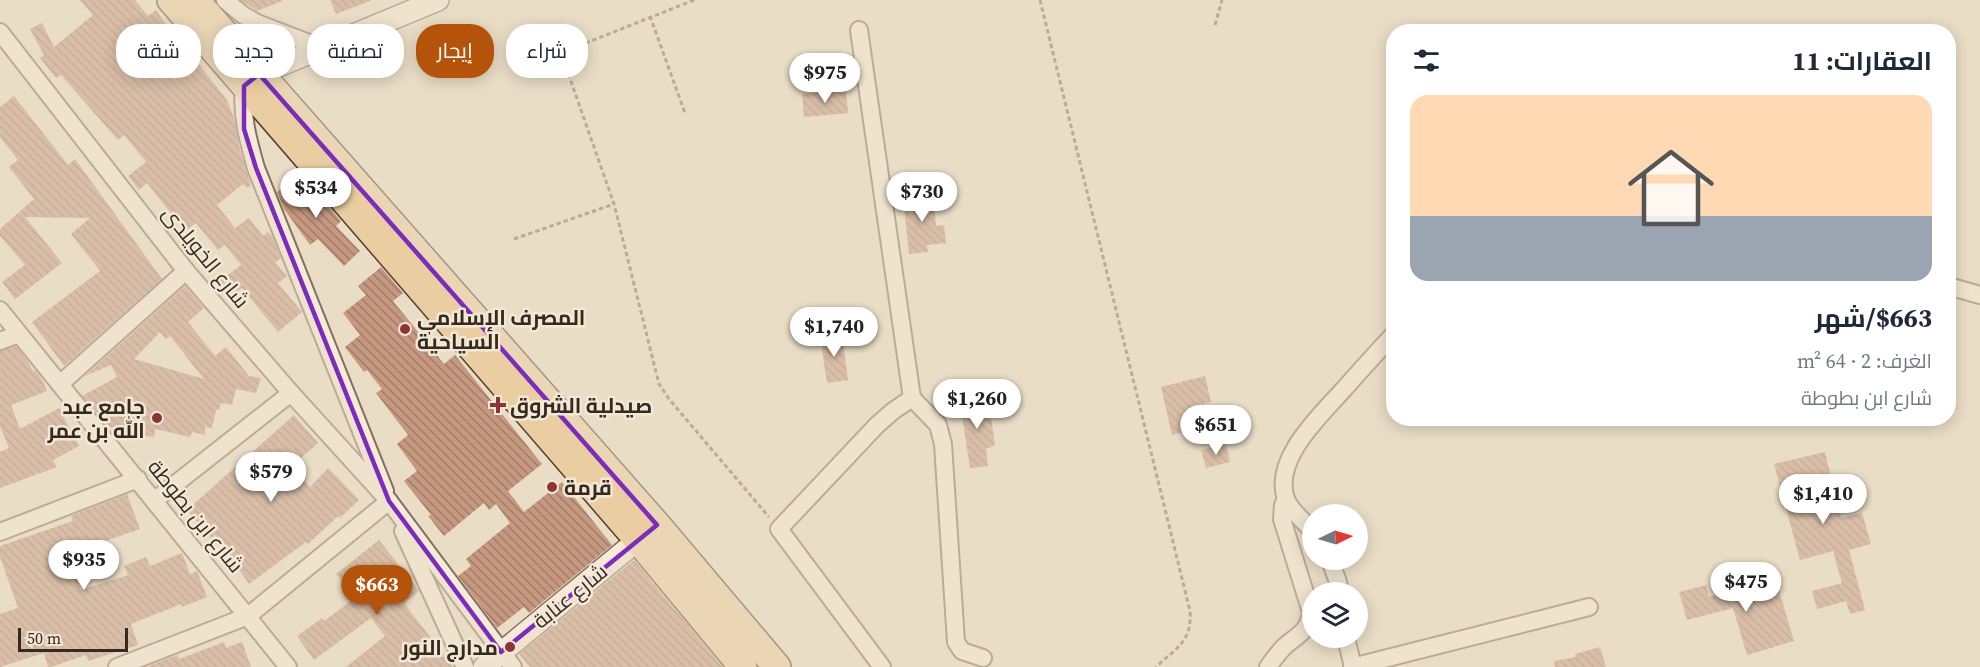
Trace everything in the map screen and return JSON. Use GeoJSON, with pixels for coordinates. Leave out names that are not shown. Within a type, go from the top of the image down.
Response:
{"type":"FeatureCollection","features":[{"type":"Feature","properties":{"kind":"main road"},"geometry":{"type":"LineString","coordinates":[[171,0],[251,80],[648,532],[777,667]]}},
{"type":"Feature","properties":{"kind":"main road"},"geometry":{"type":"LineString","coordinates":[[195,0],[251,80]]}},
{"type":"Feature","properties":{"kind":"main road"},"geometry":{"type":"LineString","coordinates":[[648,532],[743,667]]}},
{"type":"Feature","properties":{"kind":"street"},"geometry":{"type":"LineString","coordinates":[[225,0],[257,23],[307,42]]}},
{"type":"Feature","properties":{"kind":"street"},"geometry":{"type":"LineString","coordinates":[[380,24],[438,0]]}},
{"type":"Feature","properties":{"kind":"street"},"geometry":{"type":"LineString","coordinates":[[859,30],[912,398],[938,425],[943,444],[956,642],[962,651],[983,658]]}},
{"type":"Feature","properties":{"kind":"street","name":"شارع الخويلدى"},"geometry":{"type":"LineString","coordinates":[[0,32],[186,271],[291,393],[389,501]]}},
{"type":"Feature","properties":{"kind":"street"},"geometry":{"type":"LineString","coordinates":[[307,55],[251,80],[242,103],[244,129],[256,168],[389,501],[465,667]]}},
{"type":"Feature","properties":{"kind":"street"},"geometry":{"type":"LineString","coordinates":[[60,384],[186,271]]}},
{"type":"Feature","properties":{"kind":"street"},"geometry":{"type":"LineString","coordinates":[[1956,288],[1980,295]]}},
{"type":"Feature","properties":{"kind":"street","name":"شارع ابن بطوطة"},"geometry":{"type":"LineString","coordinates":[[0,310],[288,667]]}},
{"type":"Feature","properties":{"kind":"street"},"geometry":{"type":"LineString","coordinates":[[0,341],[19,334]]}},
{"type":"Feature","properties":{"kind":"street"},"geometry":{"type":"LineString","coordinates":[[1302,520],[1286,499],[1284,486],[1287,468],[1303,436],[1386,343]]}},
{"type":"Feature","properties":{"kind":"street"},"geometry":{"type":"LineString","coordinates":[[154,501],[291,393]]}},
{"type":"Feature","properties":{"kind":"street"},"geometry":{"type":"LineString","coordinates":[[882,667],[779,529],[877,425],[912,398]]}},
{"type":"Feature","properties":{"kind":"street"},"geometry":{"type":"LineString","coordinates":[[0,532],[138,480]]}},
{"type":"Feature","properties":{"kind":"street"},"geometry":{"type":"LineString","coordinates":[[1268,667],[1285,646],[1303,633],[1311,612],[1282,519],[1286,499]]}},
{"type":"Feature","properties":{"kind":"street"},"geometry":{"type":"LineString","coordinates":[[117,667],[249,616],[389,501]]}},
{"type":"Feature","properties":{"kind":"street"},"geometry":{"type":"LineString","coordinates":[[389,501],[507,660]]}},
{"type":"Feature","properties":{"kind":"street","name":"شارع عنابة"},"geometry":{"type":"LineString","coordinates":[[484,667],[507,660],[648,532]]}},
{"type":"Feature","properties":{"kind":"street"},"geometry":{"type":"LineString","coordinates":[[1348,648],[1352,667],[1589,607]]}},
{"type":"Feature","properties":{"kind":"path"},"geometry":{"type":"LineString","coordinates":[[694,0],[561,53],[614,204],[659,384],[669,399],[779,529]]}},
{"type":"Feature","properties":{"kind":"path"},"geometry":{"type":"LineString","coordinates":[[1040,0],[1190,611],[1191,628],[1185,639],[1156,667]]}},
{"type":"Feature","properties":{"kind":"path"},"geometry":{"type":"LineString","coordinates":[[1215,25],[1222,0]]}},
{"type":"Feature","properties":{"kind":"path"},"geometry":{"type":"LineString","coordinates":[[650,16],[685,112]]}},
{"type":"Feature","properties":{"kind":"path"},"geometry":{"type":"LineString","coordinates":[[514,239],[614,204]]}},
{"type":"Feature","properties":{"kind":"highlighted area"},"geometry":{"type":"Polygon","coordinates":[[[259,74],[657,525],[501,652],[389,501],[256,168],[244,129],[244,86],[259,74]]]}},
{"type":"Feature","properties":{"kind":"building"},"geometry":{"type":"Polygon","coordinates":[[[80,0],[135,0],[148,16],[156,10],[166,24],[116,24],[116,78],[201,78],[201,67],[227,100],[234,118],[240,150],[251,185],[247,188],[243,184],[217,205],[235,228],[249,218],[263,236],[268,232],[273,238],[281,258],[275,262],[287,276],[278,283],[302,312],[278,332],[242,288],[232,296],[220,281],[241,265],[225,245],[218,250],[196,223],[185,231],[147,183],[139,190],[128,176],[146,162],[124,135],[118,140],[61,75],[56,78],[40,58],[44,55],[30,29],[42,23],[54,47],[93,15],[80,0]]]}},
{"type":"Feature","properties":{"kind":"building"},"geometry":{"type":"Polygon","coordinates":[[[241,0],[282,0],[282,1],[257,11],[241,0]]]}},
{"type":"Feature","properties":{"kind":"building"},"geometry":{"type":"Polygon","coordinates":[[[330,0],[370,0],[370,1],[336,14],[330,0]]]}},
{"type":"Feature","properties":{"kind":"building"},"geometry":{"type":"Polygon","coordinates":[[[846,91],[848,113],[804,117],[802,94],[846,91]]]}},
{"type":"Feature","properties":{"kind":"building"},"geometry":{"type":"Polygon","coordinates":[[[14,96],[68,165],[75,159],[162,279],[64,366],[32,322],[100,271],[71,234],[90,218],[25,217],[62,263],[15,299],[2,282],[25,265],[0,236],[0,229],[34,199],[9,167],[18,160],[0,137],[0,107],[14,96]]]}},
{"type":"Feature","properties":{"kind":"building"},"geometry":{"type":"Polygon","coordinates":[[[301,174],[341,221],[336,226],[360,251],[344,266],[318,239],[310,245],[284,209],[277,192],[301,174]]]}},
{"type":"Feature","properties":{"kind":"building"},"geometry":{"type":"Polygon","coordinates":[[[933,193],[936,226],[944,225],[946,243],[927,245],[928,252],[909,254],[903,196],[933,193]]]}},
{"type":"Feature","properties":{"kind":"building"},"geometry":{"type":"Polygon","coordinates":[[[381,267],[403,293],[393,301],[444,364],[455,355],[542,464],[508,491],[524,512],[562,482],[612,545],[529,613],[524,607],[497,628],[458,576],[471,566],[466,559],[510,523],[496,504],[489,510],[484,503],[444,536],[428,516],[431,515],[404,481],[417,471],[397,444],[408,435],[376,393],[382,389],[367,370],[364,372],[345,347],[360,335],[343,313],[366,295],[358,286],[381,267]]]}},
{"type":"Feature","properties":{"kind":"building"},"geometry":{"type":"Polygon","coordinates":[[[185,286],[204,308],[188,322],[215,356],[226,347],[249,376],[261,378],[256,393],[236,389],[232,405],[221,403],[219,410],[216,410],[212,428],[205,427],[205,435],[192,432],[190,437],[155,429],[154,437],[125,433],[124,429],[110,427],[82,396],[117,377],[111,365],[85,376],[185,286]],[[160,332],[134,359],[204,379],[170,336],[166,339],[160,332]]]}},
{"type":"Feature","properties":{"kind":"building"},"geometry":{"type":"Polygon","coordinates":[[[842,334],[848,380],[827,383],[820,337],[842,334]]]}},
{"type":"Feature","properties":{"kind":"building"},"geometry":{"type":"Polygon","coordinates":[[[16,346],[33,371],[35,370],[43,381],[47,391],[11,405],[19,427],[22,428],[59,408],[79,446],[53,460],[57,467],[0,488],[0,452],[9,448],[0,426],[0,351],[16,346]]]}},
{"type":"Feature","properties":{"kind":"building"},"geometry":{"type":"Polygon","coordinates":[[[1205,376],[1211,402],[1194,406],[1200,428],[1172,435],[1161,387],[1205,376]]]}},
{"type":"Feature","properties":{"kind":"building"},"geometry":{"type":"Polygon","coordinates":[[[979,394],[981,408],[990,409],[995,445],[986,449],[988,466],[970,468],[959,397],[979,394]]]}},
{"type":"Feature","properties":{"kind":"building"},"geometry":{"type":"Polygon","coordinates":[[[294,415],[318,443],[292,466],[310,487],[328,468],[359,500],[308,544],[306,542],[249,584],[215,535],[211,538],[187,510],[294,415]]]}},
{"type":"Feature","properties":{"kind":"building"},"geometry":{"type":"Polygon","coordinates":[[[1226,444],[1230,462],[1206,468],[1201,450],[1226,444]]]}},
{"type":"Feature","properties":{"kind":"building"},"geometry":{"type":"Polygon","coordinates":[[[1825,452],[1841,518],[1862,513],[1871,544],[1849,550],[1865,610],[1850,614],[1846,601],[1817,609],[1812,591],[1842,583],[1833,551],[1800,560],[1774,464],[1825,452]]]}},
{"type":"Feature","properties":{"kind":"building"},"geometry":{"type":"Polygon","coordinates":[[[127,494],[140,529],[68,554],[81,590],[128,575],[124,566],[146,557],[150,566],[182,553],[190,574],[197,571],[207,597],[182,607],[181,604],[131,624],[138,645],[88,661],[86,655],[51,667],[48,667],[44,653],[0,667],[0,614],[18,608],[0,557],[0,546],[73,521],[71,516],[127,494]]]}},
{"type":"Feature","properties":{"kind":"building"},"geometry":{"type":"Polygon","coordinates":[[[379,540],[419,591],[404,603],[453,667],[346,667],[385,636],[371,618],[314,660],[297,636],[322,618],[324,621],[355,598],[336,574],[379,540]]]}},
{"type":"Feature","properties":{"kind":"building"},"geometry":{"type":"Polygon","coordinates":[[[634,560],[723,667],[530,667],[519,654],[634,560]]]}},
{"type":"Feature","properties":{"kind":"building"},"geometry":{"type":"Polygon","coordinates":[[[1775,577],[1794,641],[1747,655],[1733,608],[1687,620],[1679,592],[1706,585],[1709,597],[1775,577]]]}},
{"type":"Feature","properties":{"kind":"building"},"geometry":{"type":"Polygon","coordinates":[[[224,642],[226,648],[242,642],[251,667],[146,667],[177,655],[179,659],[224,642]]]}},
{"type":"Feature","properties":{"kind":"building"},"geometry":{"type":"Polygon","coordinates":[[[1600,647],[1606,667],[1555,667],[1554,661],[1576,657],[1575,654],[1600,647]]]}},
{"type":"Feature","properties":{"kind":"place","name":"المصرف الإسلامي السياحية"},"geometry":{"type":"Point","coordinates":[405,329]}},
{"type":"Feature","properties":{"kind":"place","name":"صيدلية الشروق"},"geometry":{"type":"Point","coordinates":[498,405]}},
{"type":"Feature","properties":{"kind":"place","name":"جامع عبد الله بن عمر"},"geometry":{"type":"Point","coordinates":[157,418]}},
{"type":"Feature","properties":{"kind":"place","name":"قرمة"},"geometry":{"type":"Point","coordinates":[552,487]}},
{"type":"Feature","properties":{"kind":"place","name":"مدارج النور"},"geometry":{"type":"Point","coordinates":[510,647]}}]}
